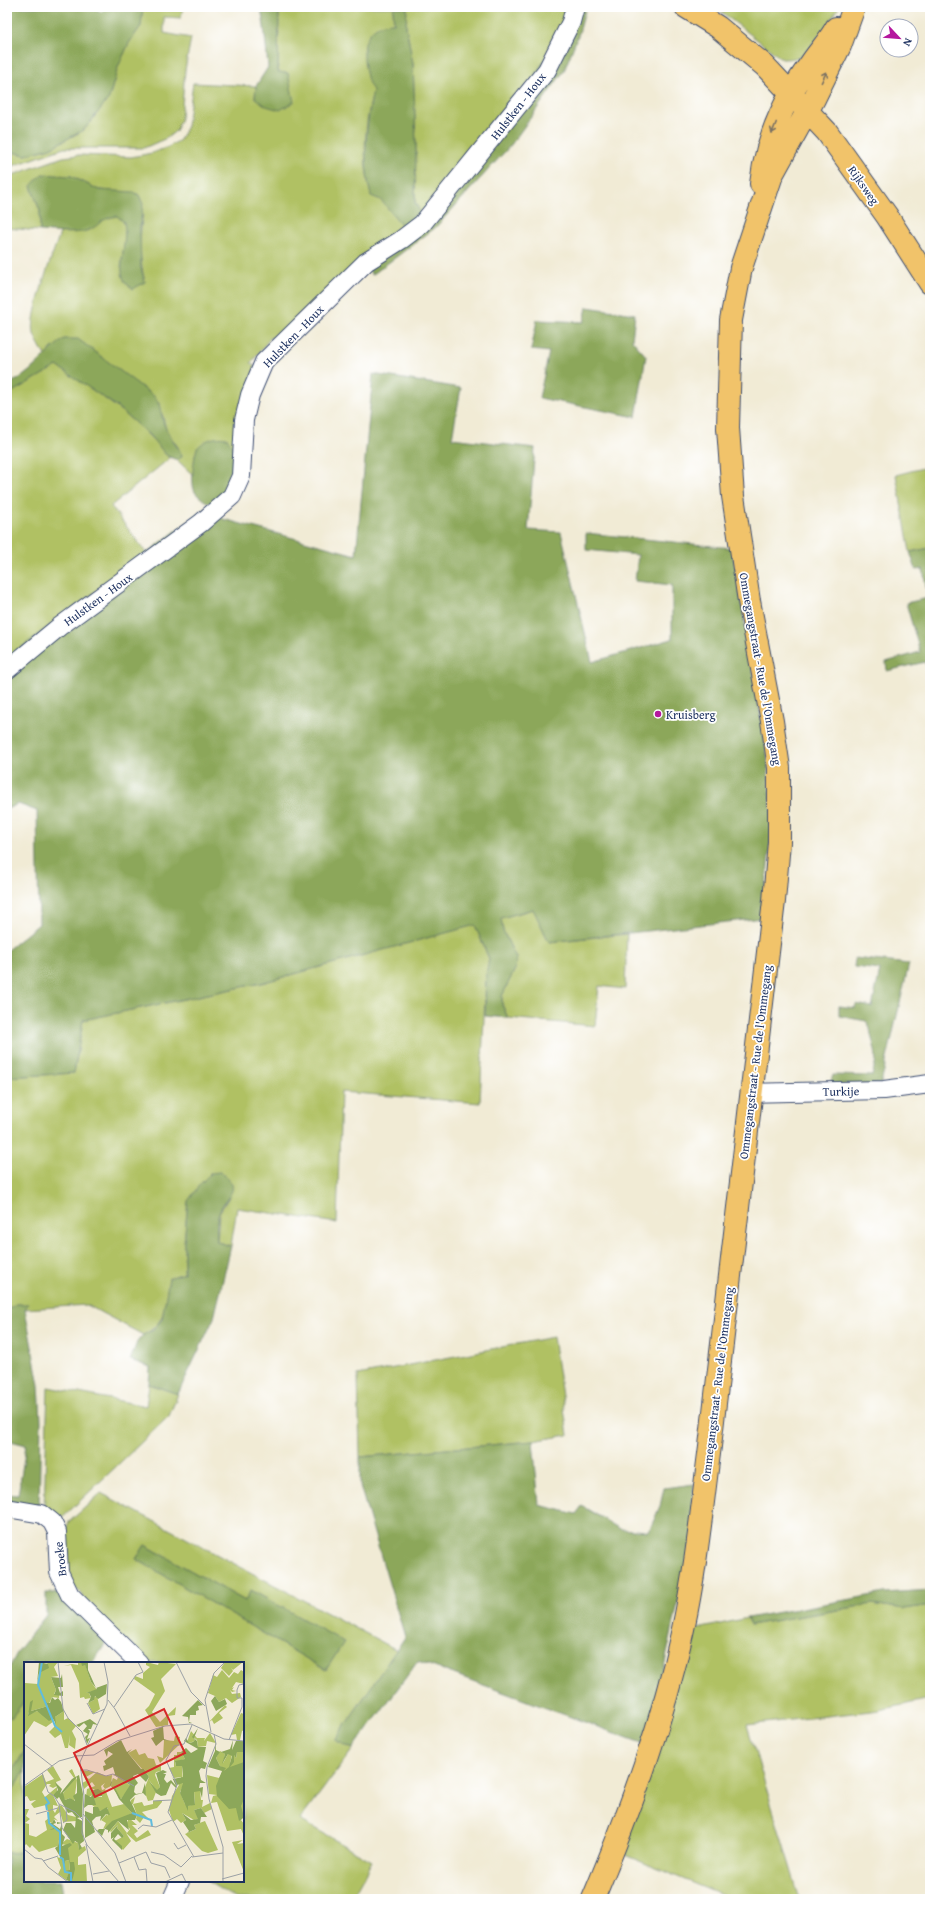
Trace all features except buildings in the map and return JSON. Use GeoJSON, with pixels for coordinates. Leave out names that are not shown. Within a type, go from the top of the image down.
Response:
{"type":"FeatureCollection","features":[{"type":"Feature","properties":{"kind":"main road","name":"Rijksweg"},"geometry":{"type":"LineString","coordinates":[[686,7],[718,27],[759,61],[827,132],[886,216],[930,283]]}},
{"type":"Feature","properties":{"kind":"main road","name":"Ommegangstraat - Rue de l'Ommegang"},"geometry":{"type":"LineString","coordinates":[[757,215],[764,160],[773,129],[791,93],[810,63],[828,42],[850,7]]}},
{"type":"Feature","properties":{"kind":"main road","name":"Ommegangstraat - Rue de l'Ommegang"},"geometry":{"type":"LineString","coordinates":[[593,1899],[632,1802],[651,1747],[686,1616],[701,1520],[774,901],[779,842],[780,794],[775,740],[748,601],[736,522],[728,428],[731,320],[741,268],[757,215],[772,174],[807,112],[840,46],[854,7]]}},
{"type":"Feature","properties":{"kind":"street","name":"Hulstken - Houx"},"geometry":{"type":"LineString","coordinates":[[7,670],[59,627],[168,548],[232,496],[241,476],[244,420],[250,395],[264,362],[366,262],[401,240],[422,224],[439,205],[547,70],[559,49],[571,22],[575,7]]}},
{"type":"Feature","properties":{"kind":"street","name":"Turkije"},"geometry":{"type":"LineString","coordinates":[[751,1093],[884,1090],[930,1084]]}},
{"type":"Feature","properties":{"kind":"street","name":"Broeke"},"geometry":{"type":"LineString","coordinates":[[7,1508],[42,1514],[52,1522],[57,1532],[59,1572],[70,1595],[138,1662]]}},
{"type":"Feature","properties":{"kind":"street"},"geometry":{"type":"LineString","coordinates":[[172,1899],[180,1882]]}},
{"type":"Feature","properties":{"kind":"green space"},"geometry":{"type":"Polygon","coordinates":[[[7,7],[91,7],[102,12],[105,7],[143,7],[141,26],[129,43],[118,67],[109,98],[84,130],[50,148],[26,155],[7,151],[7,7]]]}},
{"type":"Feature","properties":{"kind":"green space"},"geometry":{"type":"Polygon","coordinates":[[[143,7],[183,7],[181,18],[164,17],[164,33],[191,38],[185,70],[181,118],[177,130],[167,138],[144,148],[64,148],[7,168],[7,151],[26,155],[50,148],[84,130],[109,98],[118,67],[129,43],[141,26],[143,7]]]}},
{"type":"Feature","properties":{"kind":"green space"},"geometry":{"type":"Polygon","coordinates":[[[261,7],[279,7],[278,72],[288,73],[294,102],[280,110],[266,106],[255,98],[256,86],[268,67],[261,7]]]}},
{"type":"Feature","properties":{"kind":"green space"},"geometry":{"type":"Polygon","coordinates":[[[279,7],[395,7],[393,9],[390,39],[377,79],[368,115],[365,155],[371,195],[381,200],[405,229],[276,343],[271,337],[251,363],[255,366],[237,458],[195,455],[194,476],[177,460],[182,456],[178,447],[166,430],[160,404],[53,347],[45,356],[34,334],[33,325],[38,299],[60,233],[88,230],[105,218],[117,216],[124,222],[126,232],[121,267],[145,282],[140,248],[143,214],[111,191],[99,190],[71,176],[31,186],[40,211],[40,231],[7,228],[7,177],[63,157],[79,155],[131,157],[152,153],[168,147],[180,140],[187,126],[193,83],[256,86],[255,98],[278,73],[279,7]]]}},
{"type":"Feature","properties":{"kind":"green space"},"geometry":{"type":"Polygon","coordinates":[[[395,7],[407,7],[406,26],[413,64],[416,145],[415,202],[422,216],[405,229],[381,200],[371,196],[368,182],[366,156],[368,117],[373,90],[368,82],[365,67],[365,43],[372,31],[385,24],[394,23],[393,9],[395,7]]]}},
{"type":"Feature","properties":{"kind":"green space"},"geometry":{"type":"Polygon","coordinates":[[[407,7],[570,7],[541,71],[422,216],[415,202],[416,145],[413,64],[406,26],[407,7]]]}},
{"type":"Feature","properties":{"kind":"green space"},"geometry":{"type":"Polygon","coordinates":[[[578,7],[586,7],[579,33],[564,71],[511,145],[435,228],[372,275],[368,269],[468,180],[578,7]]]}},
{"type":"Feature","properties":{"kind":"green space"},"geometry":{"type":"Polygon","coordinates":[[[715,7],[839,7],[822,32],[801,56],[790,59],[782,59],[715,7]]]}},
{"type":"Feature","properties":{"kind":"green space"},"geometry":{"type":"Polygon","coordinates":[[[42,174],[71,176],[99,190],[134,192],[139,195],[143,204],[140,229],[141,268],[145,282],[133,289],[124,280],[122,274],[122,260],[125,229],[124,222],[117,216],[103,220],[93,228],[84,232],[65,233],[40,231],[40,211],[31,186],[42,174]]]}},
{"type":"Feature","properties":{"kind":"green space"},"geometry":{"type":"Polygon","coordinates":[[[587,307],[635,314],[632,340],[646,356],[636,417],[539,398],[549,352],[531,350],[537,320],[584,322],[587,307]]]}},
{"type":"Feature","properties":{"kind":"green space"},"geometry":{"type":"Polygon","coordinates":[[[64,339],[78,339],[155,397],[166,429],[179,449],[182,457],[177,460],[167,456],[149,435],[116,406],[57,366],[7,395],[7,384],[23,376],[64,339]]]}},
{"type":"Feature","properties":{"kind":"green space"},"geometry":{"type":"Polygon","coordinates":[[[57,366],[130,418],[170,458],[111,506],[147,554],[7,658],[7,395],[57,366]]]}},
{"type":"Feature","properties":{"kind":"green space"},"geometry":{"type":"Polygon","coordinates":[[[373,374],[461,388],[452,438],[535,448],[528,530],[561,532],[592,662],[672,639],[672,585],[635,581],[638,555],[586,550],[586,533],[732,548],[767,753],[772,823],[763,918],[549,942],[533,909],[501,918],[503,931],[516,958],[515,969],[502,996],[502,1005],[508,1018],[485,1016],[486,975],[489,959],[475,925],[261,983],[83,1020],[74,1073],[7,1077],[7,950],[39,924],[37,811],[18,804],[7,809],[7,658],[210,505],[195,492],[193,477],[197,448],[204,442],[211,439],[219,437],[227,438],[233,448],[236,458],[236,467],[231,483],[215,510],[223,519],[356,555],[373,374]]]}},
{"type":"Feature","properties":{"kind":"green space"},"geometry":{"type":"Polygon","coordinates":[[[930,466],[930,548],[910,552],[896,475],[930,466]]]}},
{"type":"Feature","properties":{"kind":"green space"},"geometry":{"type":"Polygon","coordinates":[[[930,548],[930,676],[925,662],[887,671],[886,662],[920,652],[906,603],[928,598],[923,569],[916,570],[910,552],[930,548]]]}},
{"type":"Feature","properties":{"kind":"green space"},"geometry":{"type":"Polygon","coordinates":[[[534,909],[549,942],[627,934],[625,989],[599,986],[595,1026],[508,1018],[502,1004],[502,996],[515,969],[516,958],[503,931],[501,918],[534,909]]]}},
{"type":"Feature","properties":{"kind":"green space"},"geometry":{"type":"Polygon","coordinates":[[[475,925],[489,959],[486,975],[480,1103],[341,1092],[337,1223],[237,1208],[231,1246],[217,1242],[219,1213],[229,1197],[188,1201],[184,1243],[184,1273],[169,1278],[166,1303],[161,1318],[151,1330],[143,1335],[87,1305],[25,1309],[27,1305],[16,1304],[7,1310],[7,1077],[74,1073],[83,1020],[261,983],[475,925]]]}},
{"type":"Feature","properties":{"kind":"green space"},"geometry":{"type":"Polygon","coordinates":[[[855,958],[909,964],[881,1084],[829,1086],[833,1075],[872,1076],[875,1065],[875,1049],[868,1023],[866,1021],[839,1016],[839,1006],[855,1008],[856,1004],[872,1007],[880,970],[854,967],[855,958]]]}},
{"type":"Feature","properties":{"kind":"green space"},"geometry":{"type":"Polygon","coordinates":[[[220,1172],[227,1178],[233,1188],[218,1216],[217,1242],[231,1246],[214,1318],[178,1394],[149,1384],[150,1367],[130,1360],[137,1342],[143,1335],[153,1330],[162,1319],[169,1278],[184,1273],[184,1243],[188,1201],[200,1184],[211,1173],[220,1172]]]}},
{"type":"Feature","properties":{"kind":"green space"},"geometry":{"type":"Polygon","coordinates":[[[16,1304],[28,1304],[25,1309],[39,1385],[41,1421],[39,1506],[7,1502],[7,1494],[18,1495],[26,1445],[7,1440],[7,1310],[16,1304]]]}},
{"type":"Feature","properties":{"kind":"green space"},"geometry":{"type":"Polygon","coordinates":[[[553,1337],[568,1435],[533,1441],[360,1457],[358,1375],[553,1337]]]}},
{"type":"Feature","properties":{"kind":"green space"},"geometry":{"type":"Polygon","coordinates":[[[149,1384],[178,1394],[169,1416],[58,1522],[44,1510],[48,1387],[146,1406],[149,1384]]]}},
{"type":"Feature","properties":{"kind":"green space"},"geometry":{"type":"Polygon","coordinates":[[[533,1441],[539,1505],[576,1514],[582,1506],[620,1529],[649,1531],[660,1506],[664,1488],[694,1484],[691,1516],[697,1516],[647,1745],[418,1661],[353,1749],[335,1740],[405,1637],[360,1486],[360,1457],[533,1441]]]}},
{"type":"Feature","properties":{"kind":"green space"},"geometry":{"type":"Polygon","coordinates":[[[101,1493],[397,1650],[335,1740],[353,1749],[300,1820],[372,1861],[351,1899],[236,1899],[209,1882],[244,1882],[244,1662],[143,1662],[103,1622],[68,1578],[64,1532],[69,1522],[101,1493]],[[145,1545],[136,1559],[326,1670],[343,1642],[251,1590],[245,1601],[145,1545]]]}},
{"type":"Feature","properties":{"kind":"green space"},"geometry":{"type":"Polygon","coordinates":[[[145,1545],[245,1601],[251,1590],[344,1642],[326,1670],[136,1559],[145,1545]]]}},
{"type":"Feature","properties":{"kind":"green space"},"geometry":{"type":"Polygon","coordinates":[[[930,1590],[930,1605],[905,1609],[872,1604],[750,1625],[747,1618],[884,1593],[930,1590]]]}},
{"type":"Feature","properties":{"kind":"green space"},"geometry":{"type":"Polygon","coordinates":[[[46,1593],[64,1593],[109,1638],[94,1662],[24,1662],[24,1701],[11,1718],[7,1715],[7,1672],[18,1651],[46,1615],[46,1593]]]}},
{"type":"Feature","properties":{"kind":"green space"},"geometry":{"type":"Polygon","coordinates":[[[872,1604],[905,1609],[930,1605],[930,1699],[880,1710],[747,1725],[800,1899],[731,1899],[620,1853],[689,1631],[747,1618],[750,1625],[872,1604]]]}},
{"type":"Feature","properties":{"kind":"green space"},"geometry":{"type":"Polygon","coordinates":[[[24,1701],[24,1752],[7,1781],[7,1715],[11,1718],[24,1701]]]}},
{"type":"Feature","properties":{"kind":"green space"},"geometry":{"type":"Polygon","coordinates":[[[24,1752],[24,1772],[7,1800],[7,1781],[24,1752]]]}},
{"type":"Feature","properties":{"kind":"green space"},"geometry":{"type":"Polygon","coordinates":[[[24,1772],[24,1852],[7,1853],[7,1800],[24,1772]]]}},
{"type":"Feature","properties":{"kind":"green space"},"geometry":{"type":"Polygon","coordinates":[[[24,1852],[24,1882],[61,1882],[64,1899],[7,1899],[7,1853],[24,1852]]]}},
{"type":"Feature","properties":{"kind":"place","name":"Kruisberg"},"geometry":{"type":"Point","coordinates":[658,714]}}]}
